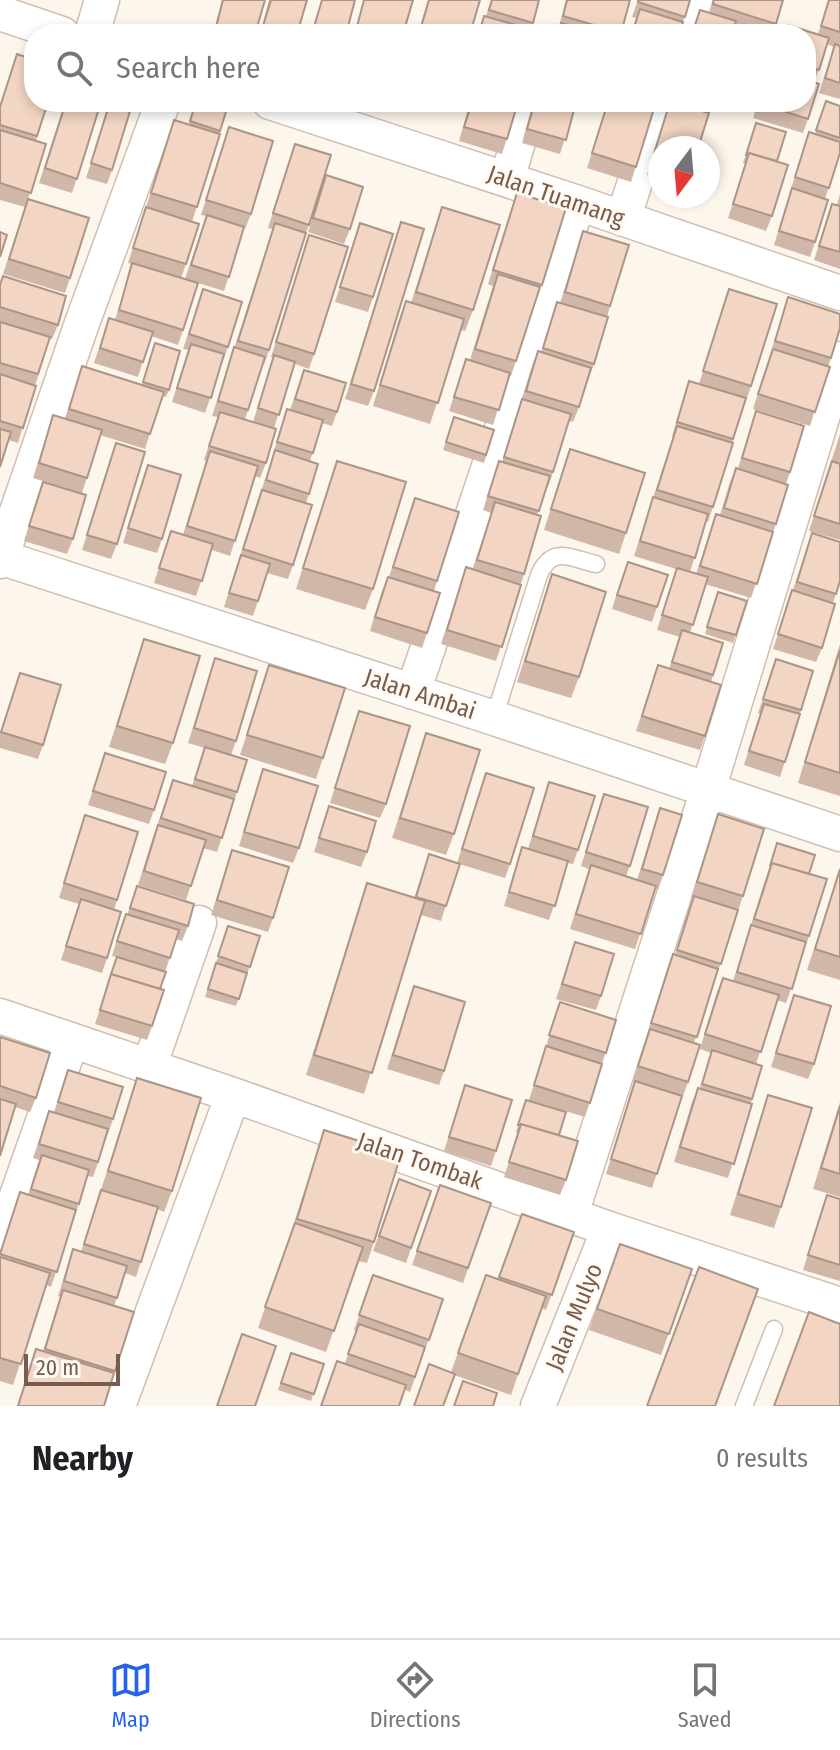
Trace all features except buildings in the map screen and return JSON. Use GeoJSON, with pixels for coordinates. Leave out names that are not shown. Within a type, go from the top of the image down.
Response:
{"type":"FeatureCollection","features":[{"type":"Feature","properties":{"kind":"street"},"geometry":{"type":"LineString","coordinates":[[95,24],[102,0]]}},
{"type":"Feature","properties":{"kind":"street"},"geometry":{"type":"LineString","coordinates":[[687,24],[695,0]]}},
{"type":"Feature","properties":{"kind":"street"},"geometry":{"type":"LineString","coordinates":[[0,13],[32,24]]}},
{"type":"Feature","properties":{"kind":"street"},"geometry":{"type":"LineString","coordinates":[[0,559],[159,112]]}},
{"type":"Feature","properties":{"kind":"street","name":"Jalan Tuamang"},"geometry":{"type":"LineString","coordinates":[[301,112],[840,293]]}},
{"type":"Feature","properties":{"kind":"street"},"geometry":{"type":"LineString","coordinates":[[507,179],[527,112]]}},
{"type":"Feature","properties":{"kind":"street"},"geometry":{"type":"LineString","coordinates":[[623,219],[658,112]]}},
{"type":"Feature","properties":{"kind":"street"},"geometry":{"type":"LineString","coordinates":[[413,692],[578,203]]}},
{"type":"Feature","properties":{"kind":"street"},"geometry":{"type":"LineString","coordinates":[[571,1214],[708,790],[840,359]]}},
{"type":"Feature","properties":{"kind":"street","name":"Jalan Ambai"},"geometry":{"type":"LineString","coordinates":[[0,559],[494,718],[840,834]]}},
{"type":"Feature","properties":{"kind":"street"},"geometry":{"type":"LineString","coordinates":[[149,1067],[199,923]]}},
{"type":"Feature","properties":{"kind":"street","name":"Jalan Tombak"},"geometry":{"type":"LineString","coordinates":[[0,1016],[609,1229],[840,1305]]}},
{"type":"Feature","properties":{"kind":"street"},"geometry":{"type":"LineString","coordinates":[[0,1244],[71,1042]]}},
{"type":"Feature","properties":{"kind":"street"},"geometry":{"type":"LineString","coordinates":[[118,1406],[233,1095]]}},
{"type":"Feature","properties":{"kind":"street","name":"Jalan Mulyo"},"geometry":{"type":"LineString","coordinates":[[538,1406],[609,1229]]}},
{"type":"Feature","properties":{"kind":"lane"},"geometry":{"type":"LineString","coordinates":[[494,718],[545,562],[553,556],[562,556],[596,564]]}},
{"type":"Feature","properties":{"kind":"lane"},"geometry":{"type":"LineString","coordinates":[[744,1406],[774,1329]]}}]}
